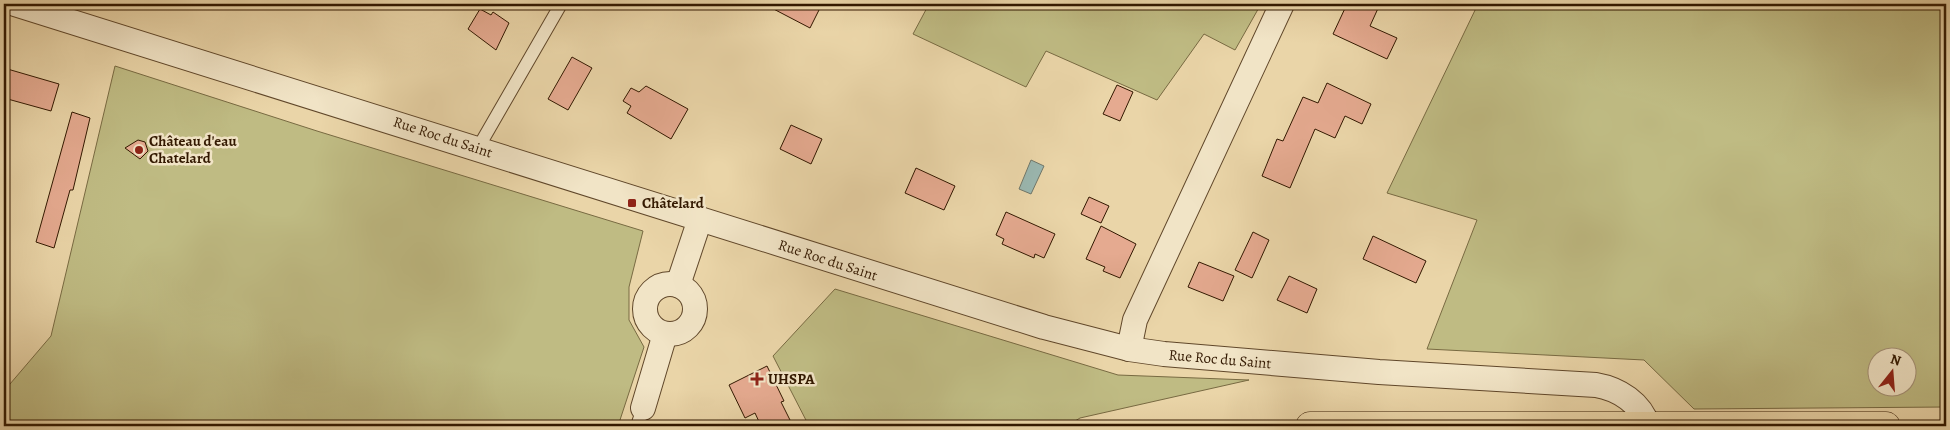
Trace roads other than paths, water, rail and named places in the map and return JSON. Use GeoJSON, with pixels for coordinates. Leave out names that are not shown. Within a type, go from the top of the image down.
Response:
{"type":"FeatureCollection","features":[{"type":"Feature","properties":{"kind":"main road"},"geometry":{"type":"LineString","coordinates":[[1310,426],[1886,426]]}},
{"type":"Feature","properties":{"kind":"street","name":"Rue Roc du Saint"},"geometry":{"type":"LineString","coordinates":[[16,4],[478,148],[1008,317],[1129,349],[1379,372],[1596,385],[1616,391],[1630,399],[1641,412],[1648,426]]}},
{"type":"Feature","properties":{"kind":"street"},"geometry":{"type":"LineString","coordinates":[[1129,349],[1135,320],[1282,4]]}},
{"type":"Feature","properties":{"kind":"street"},"geometry":{"type":"LineString","coordinates":[[678,285],[700,219]]}},
{"type":"Feature","properties":{"kind":"street"},"geometry":{"type":"LineString","coordinates":[[670,284],[678,285],[685,289],[694,303],[693,320],[682,331],[665,334],[657,331],[646,319],[645,302],[654,289],[670,284]]}},
{"type":"Feature","properties":{"kind":"street"},"geometry":{"type":"LineString","coordinates":[[640,417],[665,334]]}},
{"type":"Feature","properties":{"kind":"lane"},"geometry":{"type":"LineString","coordinates":[[478,148],[561,4]]}},
{"type":"Feature","properties":{"kind":"water"},"geometry":{"type":"Polygon","coordinates":[[[1031,160],[1044,166],[1031,194],[1019,189],[1031,160]]]}},
{"type":"Feature","properties":{"kind":"place","name":"Château d'eau Chatelard"},"geometry":{"type":"Point","coordinates":[139,150]}},
{"type":"Feature","properties":{"kind":"place","name":"Châtelard"},"geometry":{"type":"Point","coordinates":[632,203]}},
{"type":"Feature","properties":{"kind":"place","name":"UHSPA"},"geometry":{"type":"Point","coordinates":[757,379]}}]}
